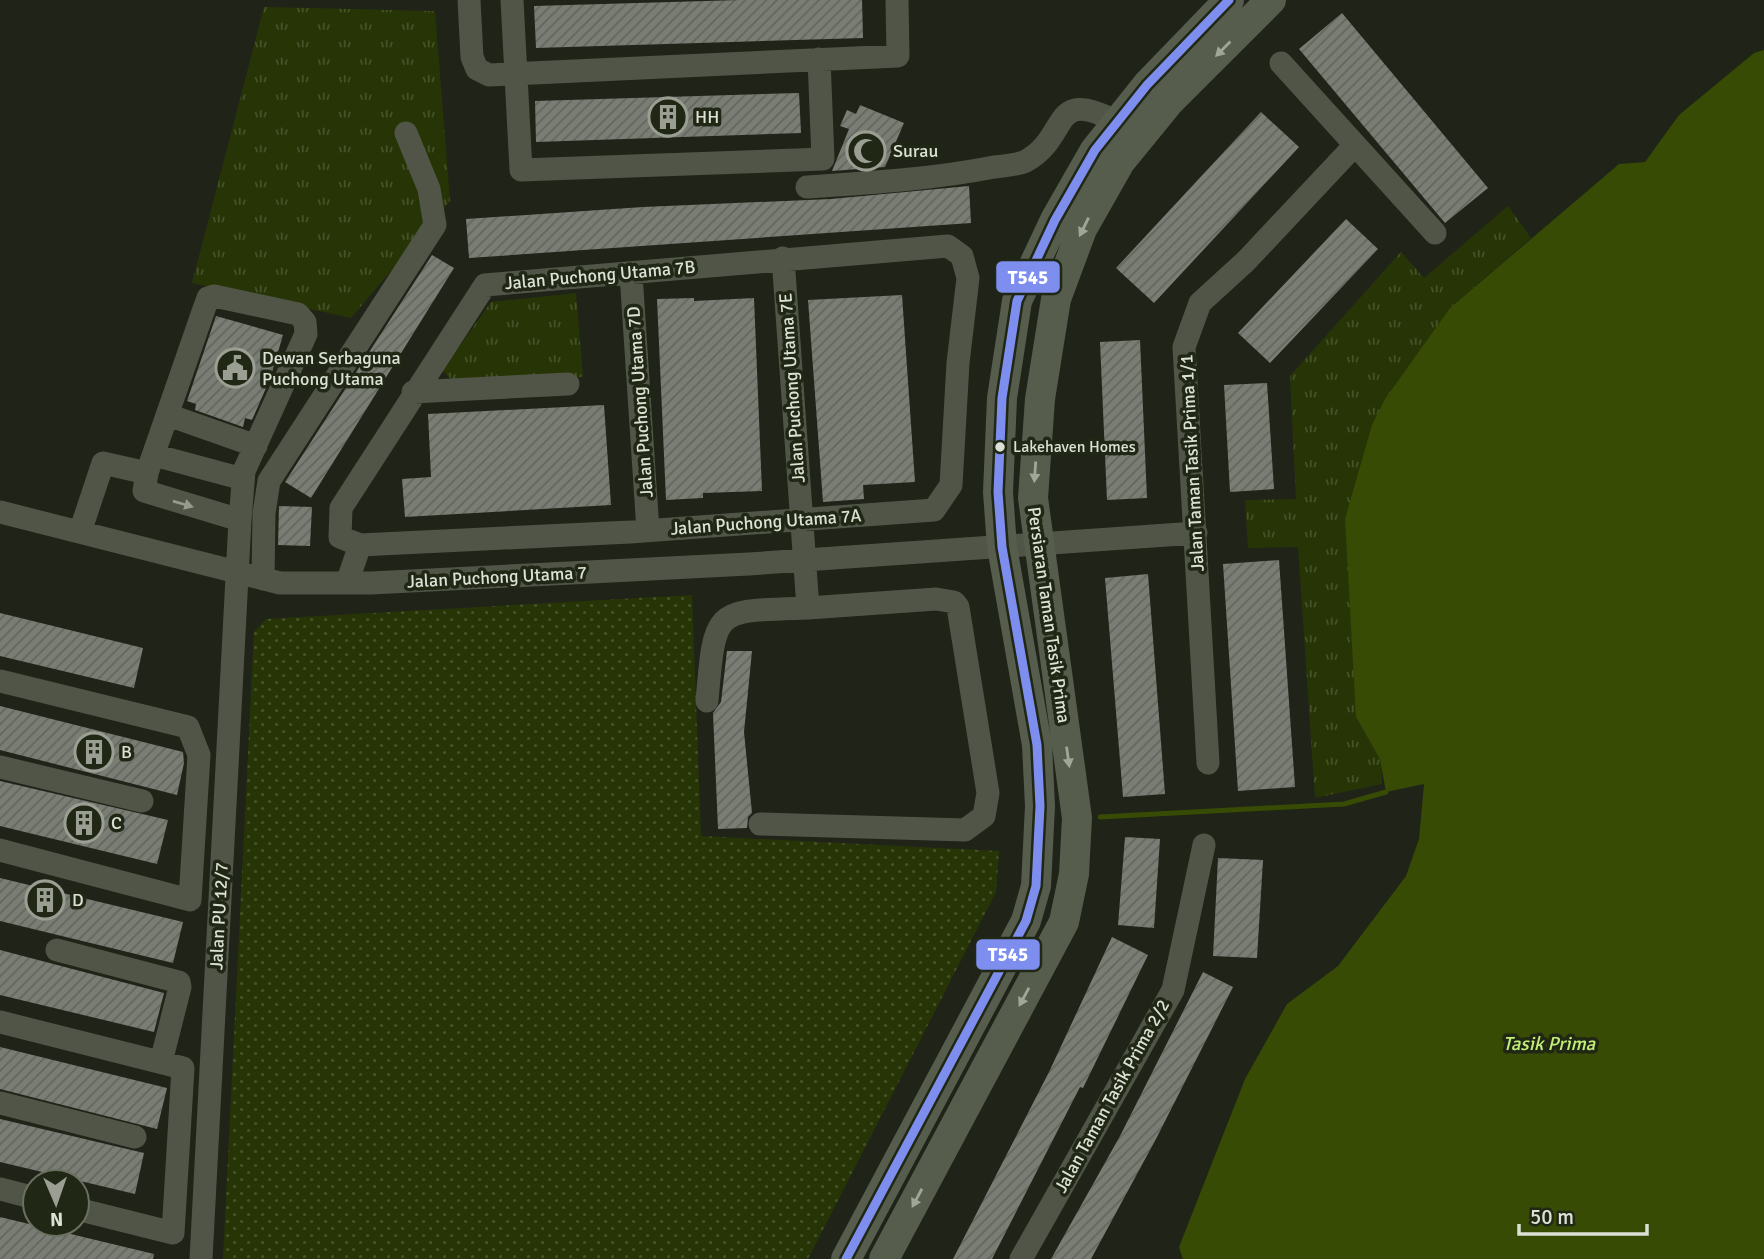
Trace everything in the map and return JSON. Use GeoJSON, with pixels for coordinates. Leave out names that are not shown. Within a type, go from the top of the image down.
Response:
{"type":"FeatureCollection","features":[{"type":"Feature","properties":{"kind":"main road","name":"Persiaran Taman Tasik Prima"},"geometry":{"type":"LineString","coordinates":[[846,1259],[1026,921],[1036,886],[1040,806],[1037,745],[1002,547],[998,492],[1002,398],[1017,301],[1055,220],[1095,149],[1147,85],[1229,0]]}},
{"type":"Feature","properties":{"kind":"main road","name":"Persiaran Taman Tasik Prima"},"geometry":{"type":"LineString","coordinates":[[884,1259],[1064,922],[1074,874],[1077,818],[1033,498],[1040,399],[1056,299],[1082,229],[1120,162],[1169,102],[1271,0]]}},
{"type":"Feature","properties":{"kind":"street"},"geometry":{"type":"LineString","coordinates":[[469,0],[472,58],[477,69],[489,75],[898,56],[897,0]]}},
{"type":"Feature","properties":{"kind":"street"},"geometry":{"type":"LineString","coordinates":[[512,0],[521,170],[823,159],[819,60]]}},
{"type":"Feature","properties":{"kind":"street"},"geometry":{"type":"LineString","coordinates":[[1281,63],[1435,233]]}},
{"type":"Feature","properties":{"kind":"street"},"geometry":{"type":"LineString","coordinates":[[807,187],[956,173],[1026,161],[1045,143],[1069,112],[1079,107],[1093,109],[1117,122]]}},
{"type":"Feature","properties":{"kind":"street"},"geometry":{"type":"LineString","coordinates":[[263,579],[264,513],[269,481],[435,225],[429,189],[405,134]]}},
{"type":"Feature","properties":{"kind":"street","name":"Jalan Taman Tasik Prima 1/1"},"geometry":{"type":"LineString","coordinates":[[1208,763],[1184,347],[1200,303],[1246,261],[1354,145]]}},
{"type":"Feature","properties":{"kind":"street","name":"Jalan Puchong Utama 7B"},"geometry":{"type":"LineString","coordinates":[[360,545],[340,537],[341,508],[413,392],[485,285],[948,246],[962,256],[968,278]]}},
{"type":"Feature","properties":{"kind":"street","name":"Jalan Puchong Utama 7E"},"geometry":{"type":"LineString","coordinates":[[783,258],[808,608]]}},
{"type":"Feature","properties":{"kind":"street","name":"Jalan Puchong Utama 7D"},"geometry":{"type":"LineString","coordinates":[[631,274],[648,531]]}},
{"type":"Feature","properties":{"kind":"street","name":"Jalan Puchong Utama 7A"},"geometry":{"type":"LineString","coordinates":[[360,545],[648,531],[934,510],[951,485],[958,363],[968,278]]}},
{"type":"Feature","properties":{"kind":"street","name":"Jalan PU 12/7"},"geometry":{"type":"LineString","coordinates":[[167,415],[208,298],[298,314],[304,322],[306,334],[243,479],[201,1259]]}},
{"type":"Feature","properties":{"kind":"street"},"geometry":{"type":"LineString","coordinates":[[413,392],[568,384]]}},
{"type":"Feature","properties":{"kind":"street"},"geometry":{"type":"LineString","coordinates":[[240,520],[144,491],[167,415],[256,446]]}},
{"type":"Feature","properties":{"kind":"street"},"geometry":{"type":"LineString","coordinates":[[80,532],[103,463],[151,463],[243,479]]}},
{"type":"Feature","properties":{"kind":"street","name":"Jalan Puchong Utama 7"},"geometry":{"type":"LineString","coordinates":[[0,512],[280,583],[347,583],[803,560],[1196,533]]}},
{"type":"Feature","properties":{"kind":"street"},"geometry":{"type":"LineString","coordinates":[[347,583],[360,545]]}},
{"type":"Feature","properties":{"kind":"street"},"geometry":{"type":"LineString","coordinates":[[707,701],[712,643],[717,626],[733,613],[936,600],[954,602],[958,607],[988,793],[984,816],[965,830],[760,824]]}},
{"type":"Feature","properties":{"kind":"street"},"geometry":{"type":"LineString","coordinates":[[0,681],[188,727],[199,755],[190,900],[0,850]]}},
{"type":"Feature","properties":{"kind":"street"},"geometry":{"type":"LineString","coordinates":[[0,767],[142,801]]}},
{"type":"Feature","properties":{"kind":"street","name":"Jalan Taman Tasik Prima 2/2"},"geometry":{"type":"LineString","coordinates":[[1021,1259],[1172,990],[1204,845]]}},
{"type":"Feature","properties":{"kind":"street"},"geometry":{"type":"LineString","coordinates":[[57,950],[179,982],[161,1062]]}},
{"type":"Feature","properties":{"kind":"street"},"geometry":{"type":"LineString","coordinates":[[0,1022],[183,1068],[173,1233],[91,1212]]}},
{"type":"Feature","properties":{"kind":"street"},"geometry":{"type":"LineString","coordinates":[[0,1103],[135,1137]]}},
{"type":"Feature","properties":{"kind":"street"},"geometry":{"type":"LineString","coordinates":[[0,1189],[21,1194]]}},
{"type":"Feature","properties":{"kind":"green space"},"geometry":{"type":"Polygon","coordinates":[[[264,7],[435,11],[450,201],[351,318],[192,283],[264,7]]]}},
{"type":"Feature","properties":{"kind":"green space"},"geometry":{"type":"Polygon","coordinates":[[[1508,206],[1531,238],[1450,308],[1356,717],[1381,759],[1382,784],[1315,798],[1298,547],[1248,548],[1245,500],[1296,499],[1290,376],[1401,252],[1424,278],[1508,206]]]}},
{"type":"Feature","properties":{"kind":"green space"},"geometry":{"type":"Polygon","coordinates":[[[576,293],[583,377],[455,382],[442,371],[491,302],[576,293]]]}},
{"type":"Feature","properties":{"kind":"green space"},"geometry":{"type":"Polygon","coordinates":[[[692,595],[701,836],[999,851],[996,892],[808,1259],[223,1259],[254,632],[266,619],[692,595]]]}},
{"type":"Feature","properties":{"kind":"water","name":"Tasik Prima"},"geometry":{"type":"Polygon","coordinates":[[[1764,50],[1764,1259],[1183,1259],[1179,1247],[1245,1079],[1287,1004],[1338,966],[1406,876],[1419,839],[1424,784],[1386,792],[1380,759],[1356,717],[1345,519],[1372,425],[1385,399],[1450,308],[1619,164],[1645,162],[1679,115],[1754,53],[1764,50]]]}},
{"type":"Feature","properties":{"kind":"building"},"geometry":{"type":"Polygon","coordinates":[[[740,0],[862,0],[863,38],[536,48],[534,6],[740,0]]]}},
{"type":"Feature","properties":{"kind":"building"},"geometry":{"type":"Polygon","coordinates":[[[1342,13],[1488,188],[1445,223],[1299,49],[1342,13]]]}},
{"type":"Feature","properties":{"kind":"building","name":"HH"},"geometry":{"type":"Polygon","coordinates":[[[799,93],[801,133],[536,142],[535,101],[799,93]]]}},
{"type":"Feature","properties":{"kind":"building","name":"Surau"},"geometry":{"type":"Polygon","coordinates":[[[860,105],[904,123],[885,167],[832,171],[849,129],[840,126],[847,110],[856,114],[860,105]]]}},
{"type":"Feature","properties":{"kind":"building"},"geometry":{"type":"Polygon","coordinates":[[[1261,112],[1299,147],[1154,303],[1116,268],[1261,112]]]}},
{"type":"Feature","properties":{"kind":"building"},"geometry":{"type":"Polygon","coordinates":[[[969,186],[971,223],[469,258],[466,219],[643,207],[831,199],[969,186]]]}},
{"type":"Feature","properties":{"kind":"building"},"geometry":{"type":"Polygon","coordinates":[[[1346,219],[1378,249],[1270,363],[1238,333],[1346,219]]]}},
{"type":"Feature","properties":{"kind":"building"},"geometry":{"type":"Polygon","coordinates":[[[432,255],[454,268],[311,498],[285,482],[432,255]]]}},
{"type":"Feature","properties":{"kind":"building"},"geometry":{"type":"Polygon","coordinates":[[[902,295],[915,482],[863,485],[864,499],[823,502],[808,300],[902,295]]]}},
{"type":"Feature","properties":{"kind":"building"},"geometry":{"type":"Polygon","coordinates":[[[694,298],[694,301],[754,298],[762,491],[703,493],[703,498],[666,500],[657,299],[694,298]]]}},
{"type":"Feature","properties":{"kind":"building","name":"Dewan Serbaguna Puchong Utama"},"geometry":{"type":"Polygon","coordinates":[[[216,316],[283,335],[270,379],[252,420],[245,418],[243,427],[195,410],[196,404],[187,401],[216,316]]]}},
{"type":"Feature","properties":{"kind":"building"},"geometry":{"type":"Polygon","coordinates":[[[1140,340],[1147,498],[1107,500],[1100,342],[1140,340]]]}},
{"type":"Feature","properties":{"kind":"building"},"geometry":{"type":"Polygon","coordinates":[[[1267,383],[1274,489],[1230,492],[1224,385],[1267,383]]]}},
{"type":"Feature","properties":{"kind":"building"},"geometry":{"type":"Polygon","coordinates":[[[604,405],[611,505],[405,517],[402,479],[431,477],[428,414],[604,405]]]}},
{"type":"Feature","properties":{"kind":"building"},"geometry":{"type":"Polygon","coordinates":[[[279,506],[312,507],[310,546],[278,545],[279,506]]]}},
{"type":"Feature","properties":{"kind":"building"},"geometry":{"type":"Polygon","coordinates":[[[1279,560],[1295,787],[1238,791],[1223,564],[1279,560]]]}},
{"type":"Feature","properties":{"kind":"building"},"geometry":{"type":"Polygon","coordinates":[[[1148,574],[1165,794],[1123,797],[1105,578],[1148,574]]]}},
{"type":"Feature","properties":{"kind":"building"},"geometry":{"type":"Polygon","coordinates":[[[0,613],[143,648],[134,688],[0,656],[0,613]]]}},
{"type":"Feature","properties":{"kind":"building"},"geometry":{"type":"Polygon","coordinates":[[[727,651],[752,651],[744,732],[752,813],[748,817],[747,828],[718,829],[713,713],[721,702],[727,651]]]}},
{"type":"Feature","properties":{"kind":"building","name":"B"},"geometry":{"type":"Polygon","coordinates":[[[0,706],[183,752],[184,763],[177,795],[0,750],[0,706]]]}},
{"type":"Feature","properties":{"kind":"building","name":"C"},"geometry":{"type":"Polygon","coordinates":[[[0,781],[168,820],[157,864],[0,826],[0,781]]]}},
{"type":"Feature","properties":{"kind":"building"},"geometry":{"type":"Polygon","coordinates":[[[1125,837],[1160,839],[1154,928],[1118,925],[1125,837]]]}},
{"type":"Feature","properties":{"kind":"building"},"geometry":{"type":"Polygon","coordinates":[[[1218,858],[1263,860],[1257,958],[1213,956],[1218,858]]]}},
{"type":"Feature","properties":{"kind":"building","name":"D"},"geometry":{"type":"Polygon","coordinates":[[[0,878],[183,922],[173,963],[0,921],[0,878]]]}},
{"type":"Feature","properties":{"kind":"building"},"geometry":{"type":"Polygon","coordinates":[[[1112,937],[1148,955],[1083,1088],[1080,1087],[992,1259],[953,1259],[1049,1072],[1112,937]]]}},
{"type":"Feature","properties":{"kind":"building"},"geometry":{"type":"Polygon","coordinates":[[[0,950],[164,993],[154,1032],[0,995],[0,950]]]}},
{"type":"Feature","properties":{"kind":"building"},"geometry":{"type":"Polygon","coordinates":[[[1203,972],[1233,987],[1157,1137],[1091,1259],[1051,1259],[1120,1136],[1203,972]]]}},
{"type":"Feature","properties":{"kind":"building"},"geometry":{"type":"Polygon","coordinates":[[[0,1047],[167,1088],[157,1129],[0,1089],[0,1047]]]}},
{"type":"Feature","properties":{"kind":"building"},"geometry":{"type":"Polygon","coordinates":[[[0,1119],[144,1153],[135,1194],[91,1184],[91,1168],[25,1168],[0,1162],[0,1119]]]}},
{"type":"Feature","properties":{"kind":"building"},"geometry":{"type":"Polygon","coordinates":[[[0,1217],[21,1222],[21,1238],[87,1238],[154,1254],[153,1259],[0,1259],[0,1217]]]}},
{"type":"Feature","properties":{"kind":"waterway"},"geometry":{"type":"LineString","coordinates":[[1100,817],[1344,804],[1386,792]]}},
{"type":"Feature","properties":{"kind":"transit line","name":"T545"},"geometry":{"type":"LineString","coordinates":[[846,1259],[1026,921],[1036,886],[1040,806],[1037,745],[1002,547],[998,492],[1002,398],[1017,301],[1055,220],[1095,150],[1147,85],[1229,0]]}},
{"type":"Feature","properties":{"kind":"place","name":"HH"},"geometry":{"type":"Point","coordinates":[668,117]}},
{"type":"Feature","properties":{"kind":"place","name":"Surau"},"geometry":{"type":"Point","coordinates":[866,151]}},
{"type":"Feature","properties":{"kind":"place","name":"Dewan Serbaguna Puchong Utama"},"geometry":{"type":"Point","coordinates":[235,368]}},
{"type":"Feature","properties":{"kind":"place","name":"Lakehaven Homes"},"geometry":{"type":"Point","coordinates":[1000,447]}},
{"type":"Feature","properties":{"kind":"place","name":"B"},"geometry":{"type":"Point","coordinates":[94,752]}},
{"type":"Feature","properties":{"kind":"place","name":"C"},"geometry":{"type":"Point","coordinates":[84,823]}},
{"type":"Feature","properties":{"kind":"place","name":"D"},"geometry":{"type":"Point","coordinates":[45,900]}}]}
